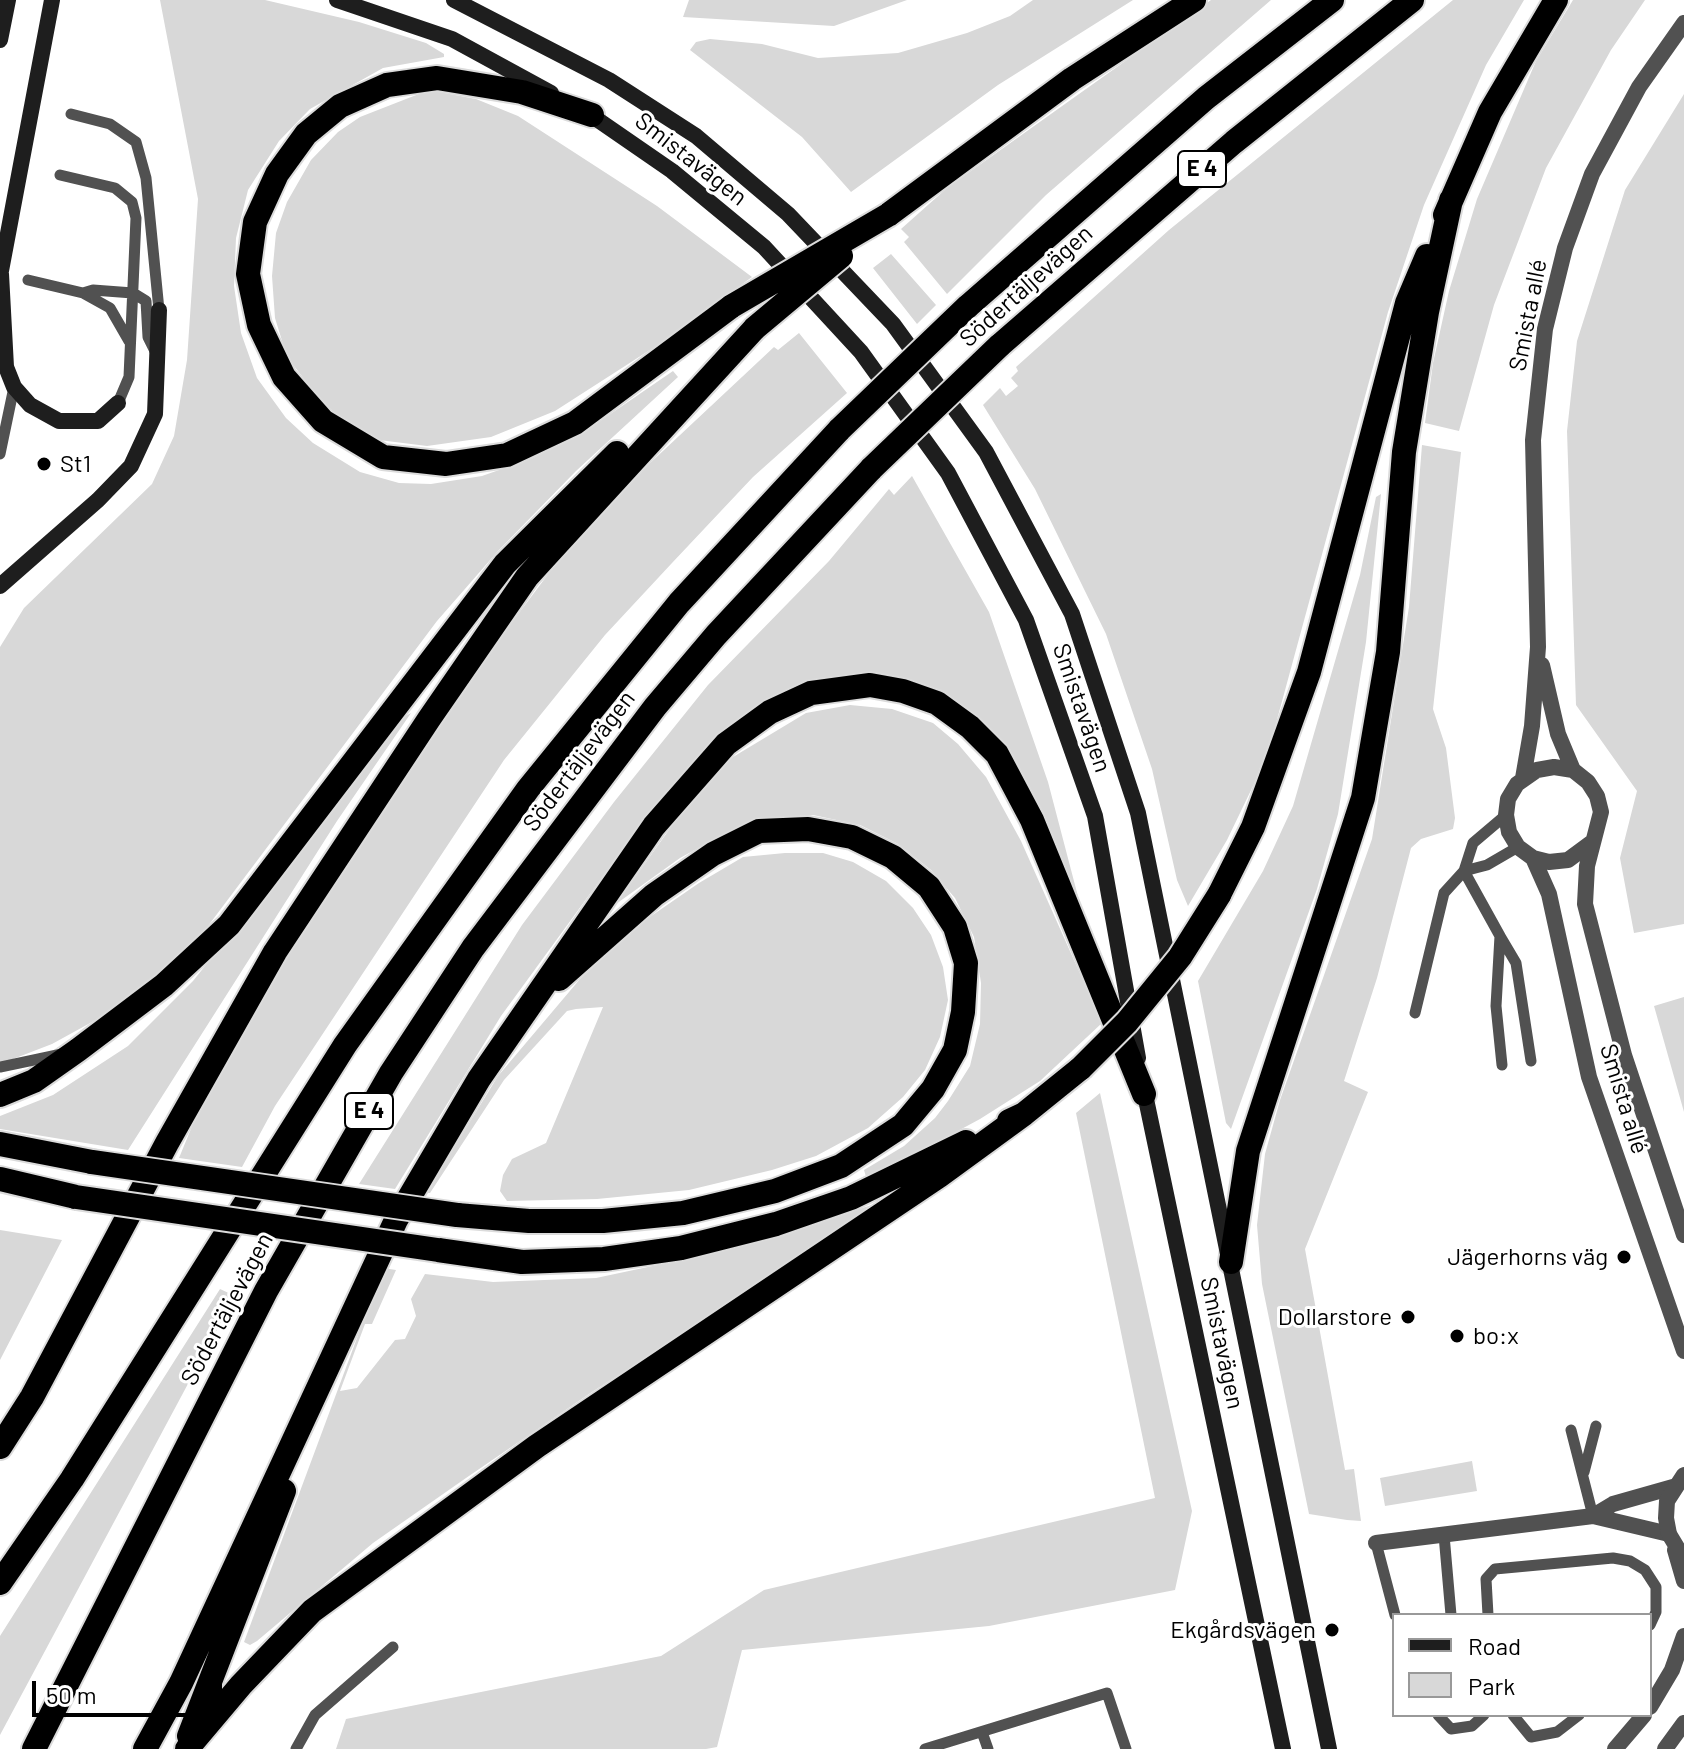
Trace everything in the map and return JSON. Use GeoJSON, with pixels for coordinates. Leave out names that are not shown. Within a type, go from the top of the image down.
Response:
{"type":"FeatureCollection","features":[{"type":"Feature","properties":{"kind":"highway"},"geometry":{"type":"LineString","coordinates":[[0,1095],[34,1081],[78,1050],[164,985],[229,925],[505,564],[646,424],[888,215],[1072,79],[1194,0]]}},
{"type":"Feature","properties":{"kind":"highway","name":"Södertäljevägen"},"geometry":{"type":"LineString","coordinates":[[0,1583],[72,1479],[345,1045],[501,826],[679,603],[840,429],[967,307],[1206,98],[1332,0]]}},
{"type":"Feature","properties":{"kind":"highway","name":"Södertäljevägen"},"geometry":{"type":"LineString","coordinates":[[34,1749],[266,1291],[391,1073],[473,948],[655,707],[716,635],[872,468],[999,346],[1234,142],[1412,0]]}},
{"type":"Feature","properties":{"kind":"highway"},"geometry":{"type":"LineString","coordinates":[[185,1749],[312,1611],[537,1446],[939,1176],[1024,1114],[1081,1068],[1127,1022],[1180,957],[1219,895],[1253,827],[1283,750],[1309,672],[1407,303],[1490,112],[1556,0]]}},
{"type":"Feature","properties":{"kind":"highway"},"geometry":{"type":"LineString","coordinates":[[592,115],[522,92],[437,78],[387,85],[340,106],[317,125],[277,174],[255,222],[248,274],[259,325],[284,377],[323,421],[383,457],[446,464],[507,455],[575,423],[732,306],[888,215]]}},
{"type":"Feature","properties":{"kind":"highway"},"geometry":{"type":"LineString","coordinates":[[1231,1262],[1248,1151],[1363,798],[1388,652],[1404,452],[1427,312],[1451,200]]}},
{"type":"Feature","properties":{"kind":"highway"},"geometry":{"type":"LineString","coordinates":[[0,1447],[32,1397],[167,1143],[275,952],[429,719],[527,577],[755,328]]}},
{"type":"Feature","properties":{"kind":"highway"},"geometry":{"type":"LineString","coordinates":[[145,1749],[181,1683],[396,1220],[479,1079],[654,826],[726,744],[770,712],[811,693],[870,685],[903,691],[937,703],[970,727],[997,754],[1032,820],[1144,1094]]}},
{"type":"Feature","properties":{"kind":"highway"},"geometry":{"type":"LineString","coordinates":[[0,1144],[92,1162],[457,1215],[529,1221],[603,1221],[683,1213],[775,1191],[841,1166],[903,1125],[933,1089],[955,1050],[963,1012],[966,963],[955,927],[929,887],[893,857],[852,837],[808,829],[759,831],[713,854],[654,895],[531,1005]]}},
{"type":"Feature","properties":{"kind":"highway"},"geometry":{"type":"LineString","coordinates":[[0,1187],[522,1262],[604,1259],[681,1248],[776,1224],[851,1198],[1024,1114]]}},
{"type":"Feature","properties":{"kind":"highway"},"geometry":{"type":"LineString","coordinates":[[0,1179],[76,1197]]}},
{"type":"Feature","properties":{"kind":"highway"},"geometry":{"type":"LineString","coordinates":[[185,1749],[269,1538],[316,1395]]}},
{"type":"Feature","properties":{"kind":"main road"},"geometry":{"type":"LineString","coordinates":[[0,40],[8,0]]}},
{"type":"Feature","properties":{"kind":"main road"},"geometry":{"type":"LineString","coordinates":[[52,0],[0,275],[6,367],[14,387],[30,405],[59,421],[98,421],[118,403]]}},
{"type":"Feature","properties":{"kind":"main road","name":"Smistavägen"},"geometry":{"type":"LineString","coordinates":[[337,0],[452,39],[592,115],[672,171],[764,247],[861,352],[948,473],[1026,620],[1095,816],[1144,1094],[1283,1749]]}},
{"type":"Feature","properties":{"kind":"main road","name":"Smistavägen"},"geometry":{"type":"LineString","coordinates":[[454,0],[609,80],[696,136],[788,214],[893,324],[986,452],[1072,614],[1138,813],[1329,1749]]}},
{"type":"Feature","properties":{"kind":"main road"},"geometry":{"type":"LineString","coordinates":[[0,586],[98,500],[131,466],[155,414],[159,310]]}},
{"type":"Feature","properties":{"kind":"street","name":"Smista allé"},"geometry":{"type":"LineString","coordinates":[[1506,815],[1508,799],[1523,778],[1532,726],[1538,647],[1533,440],[1545,329],[1565,248],[1592,174],[1639,87],[1684,23]]}},
{"type":"Feature","properties":{"kind":"street","name":"Smista allé"},"geometry":{"type":"LineString","coordinates":[[1538,647],[1558,734],[1573,770],[1588,782],[1599,804],[1599,829],[1591,843],[1585,904],[1624,1055],[1684,1235]]}},
{"type":"Feature","properties":{"kind":"street"},"geometry":{"type":"LineString","coordinates":[[1523,778],[1537,770],[1554,767],[1573,770]]}},
{"type":"Feature","properties":{"kind":"street"},"geometry":{"type":"LineString","coordinates":[[1506,815],[1509,832],[1518,847]]}},
{"type":"Feature","properties":{"kind":"street"},"geometry":{"type":"LineString","coordinates":[[1533,858],[1549,862],[1568,860],[1591,843]]}},
{"type":"Feature","properties":{"kind":"street","name":"Smista allé"},"geometry":{"type":"LineString","coordinates":[[1518,847],[1533,858],[1549,894],[1589,1077],[1684,1351]]}},
{"type":"Feature","properties":{"kind":"street"},"geometry":{"type":"LineString","coordinates":[[1376,1543],[1593,1516],[1613,1504],[1679,1481]]}},
{"type":"Feature","properties":{"kind":"street"},"geometry":{"type":"LineString","coordinates":[[1679,1481],[1667,1501],[1671,1540],[1684,1581]]}},
{"type":"Feature","properties":{"kind":"street"},"geometry":{"type":"LineString","coordinates":[[1593,1516],[1671,1540],[1684,1559]]}},
{"type":"Feature","properties":{"kind":"street"},"geometry":{"type":"LineString","coordinates":[[1652,1704],[1672,1670],[1684,1636]]}},
{"type":"Feature","properties":{"kind":"street"},"geometry":{"type":"LineString","coordinates":[[1615,1749],[1642,1717]]}},
{"type":"Feature","properties":{"kind":"street"},"geometry":{"type":"LineString","coordinates":[[1665,1749],[1684,1723]]}},
{"type":"Feature","properties":{"kind":"lane"},"geometry":{"type":"LineString","coordinates":[[71,114],[110,124],[136,142],[146,178],[159,310]]}},
{"type":"Feature","properties":{"kind":"lane"},"geometry":{"type":"LineString","coordinates":[[60,175],[115,188],[132,202],[136,218],[129,377],[118,403]]}},
{"type":"Feature","properties":{"kind":"lane"},"geometry":{"type":"LineString","coordinates":[[28,280],[83,293],[110,308],[131,345]]}},
{"type":"Feature","properties":{"kind":"lane"},"geometry":{"type":"LineString","coordinates":[[83,293],[93,290],[133,293],[146,301],[148,337],[157,356]]}},
{"type":"Feature","properties":{"kind":"lane"},"geometry":{"type":"LineString","coordinates":[[0,454],[14,387]]}},
{"type":"Feature","properties":{"kind":"lane"},"geometry":{"type":"LineString","coordinates":[[1415,1013],[1444,893],[1464,871],[1473,843],[1506,815]]}},
{"type":"Feature","properties":{"kind":"lane"},"geometry":{"type":"LineString","coordinates":[[1464,871],[1487,865],[1518,847]]}},
{"type":"Feature","properties":{"kind":"lane"},"geometry":{"type":"LineString","coordinates":[[1464,871],[1516,963],[1531,1061]]}},
{"type":"Feature","properties":{"kind":"lane"},"geometry":{"type":"LineString","coordinates":[[1500,936],[1496,1006],[1502,1065]]}},
{"type":"Feature","properties":{"kind":"lane"},"geometry":{"type":"LineString","coordinates":[[0,1067],[78,1050]]}},
{"type":"Feature","properties":{"kind":"lane"},"geometry":{"type":"LineString","coordinates":[[1584,1473],[1596,1426]]}},
{"type":"Feature","properties":{"kind":"lane"},"geometry":{"type":"LineString","coordinates":[[1571,1430],[1593,1516]]}},
{"type":"Feature","properties":{"kind":"lane"},"geometry":{"type":"LineString","coordinates":[[1444,1535],[1451,1613]]}},
{"type":"Feature","properties":{"kind":"lane"},"geometry":{"type":"LineString","coordinates":[[1376,1543],[1394,1613]]}},
{"type":"Feature","properties":{"kind":"lane"},"geometry":{"type":"LineString","coordinates":[[1488,1613],[1486,1579],[1495,1569],[1613,1558],[1630,1561],[1645,1570],[1656,1587],[1656,1612],[1652,1621]]}},
{"type":"Feature","properties":{"kind":"lane"},"geometry":{"type":"LineString","coordinates":[[296,1749],[315,1715],[393,1647]]}},
{"type":"Feature","properties":{"kind":"lane"},"geometry":{"type":"LineString","coordinates":[[925,1749],[1107,1693],[1126,1749]]}},
{"type":"Feature","properties":{"kind":"lane"},"geometry":{"type":"LineString","coordinates":[[1440,1717],[1451,1729],[1472,1726],[1482,1717]]}},
{"type":"Feature","properties":{"kind":"lane"},"geometry":{"type":"LineString","coordinates":[[1515,1717],[1531,1737],[1557,1732],[1576,1717]]}},
{"type":"Feature","properties":{"kind":"lane"},"geometry":{"type":"LineString","coordinates":[[982,1732],[988,1749]]}},
{"type":"Feature","properties":{"kind":"green space"},"geometry":{"type":"Polygon","coordinates":[[[160,0],[265,0],[359,22],[426,43],[444,54],[444,57],[383,68],[310,109],[279,141],[248,190],[236,238],[234,286],[241,333],[257,378],[286,418],[313,443],[360,472],[399,483],[431,484],[482,476],[533,458],[587,430],[673,371],[678,377],[576,471],[498,551],[437,621],[199,938],[123,1005],[52,1044],[0,1064],[0,647],[24,608],[152,484],[174,436],[187,360],[198,199],[160,0]]]}},
{"type":"Feature","properties":{"kind":"green space"},"geometry":{"type":"Polygon","coordinates":[[[689,0],[907,0],[834,26],[683,17],[689,0]]]}},
{"type":"Feature","properties":{"kind":"green space"},"geometry":{"type":"Polygon","coordinates":[[[1033,0],[1133,0],[998,85],[851,192],[802,137],[690,50],[696,42],[710,39],[762,44],[818,58],[898,53],[967,33],[1010,16],[1033,0]]]}},
{"type":"Feature","properties":{"kind":"green space"},"geometry":{"type":"Polygon","coordinates":[[[1211,0],[1271,0],[1046,195],[947,294],[904,242],[909,237],[901,229],[947,188],[1211,0]]]}},
{"type":"Feature","properties":{"kind":"green space"},"geometry":{"type":"Polygon","coordinates":[[[1453,0],[1524,0],[1486,65],[1424,205],[1388,312],[1275,727],[1254,784],[1227,840],[1188,906],[1177,880],[1152,769],[1106,634],[1035,489],[983,405],[1000,388],[1006,396],[1018,386],[1011,378],[1018,371],[1016,367],[1169,230],[1453,0]]]}},
{"type":"Feature","properties":{"kind":"green space"},"geometry":{"type":"Polygon","coordinates":[[[1573,0],[1645,0],[1611,50],[1546,168],[1494,305],[1459,431],[1425,423],[1433,363],[1449,291],[1477,199],[1536,61],[1573,0]]]}},
{"type":"Feature","properties":{"kind":"green space"},"geometry":{"type":"Polygon","coordinates":[[[429,90],[476,99],[518,116],[657,206],[752,277],[667,339],[555,411],[491,437],[427,446],[379,440],[346,424],[318,397],[287,357],[275,318],[272,276],[276,233],[287,202],[311,160],[338,132],[360,117],[429,90]]]}},
{"type":"Feature","properties":{"kind":"green space"},"geometry":{"type":"Polygon","coordinates":[[[1684,94],[1684,924],[1634,933],[1620,858],[1637,791],[1576,705],[1567,431],[1577,341],[1625,190],[1684,94]]]}},
{"type":"Feature","properties":{"kind":"green space"},"geometry":{"type":"Polygon","coordinates":[[[891,254],[936,305],[917,324],[873,268],[891,254]]]}},
{"type":"Feature","properties":{"kind":"green space"},"geometry":{"type":"Polygon","coordinates":[[[799,333],[847,393],[753,477],[672,563],[605,635],[504,760],[275,1106],[242,1167],[179,1158],[204,1097],[313,915],[449,706],[558,561],[648,465],[774,347],[778,350],[799,333]]]}},
{"type":"Feature","properties":{"kind":"green space"},"geometry":{"type":"Polygon","coordinates":[[[1422,445],[1461,452],[1433,709],[1446,748],[1455,818],[1453,829],[1421,839],[1411,848],[1377,978],[1344,1081],[1368,1092],[1305,1249],[1345,1470],[1354,1469],[1361,1521],[1309,1514],[1262,1284],[1257,1225],[1265,1154],[1280,1100],[1372,839],[1409,607],[1422,445]]]}},
{"type":"Feature","properties":{"kind":"green space"},"geometry":{"type":"Polygon","coordinates":[[[912,476],[989,612],[1048,782],[1086,927],[996,740],[865,675],[824,678],[792,689],[745,715],[716,738],[638,828],[501,1016],[395,1189],[359,1184],[522,925],[614,802],[708,685],[829,561],[889,489],[894,495],[912,476]]]}},
{"type":"Feature","properties":{"kind":"green space"},"geometry":{"type":"Polygon","coordinates":[[[1381,494],[1366,642],[1338,814],[1317,889],[1231,1129],[1226,1123],[1198,981],[1263,871],[1293,806],[1360,575],[1376,497],[1381,494]]]}},
{"type":"Feature","properties":{"kind":"green space"},"geometry":{"type":"Polygon","coordinates":[[[850,705],[892,709],[933,723],[958,744],[986,777],[1021,841],[1102,1023],[1040,1081],[980,1119],[867,1180],[864,1170],[904,1146],[935,1118],[948,1101],[970,1066],[980,1024],[981,983],[974,937],[955,898],[931,870],[898,844],[860,825],[813,815],[770,818],[728,832],[680,858],[616,904],[691,799],[728,760],[806,713],[850,705]]]}},
{"type":"Feature","properties":{"kind":"green space"},"geometry":{"type":"Polygon","coordinates":[[[411,713],[337,821],[128,1150],[0,1129],[0,1116],[53,1095],[128,1046],[193,981],[404,717],[411,713]]]}},
{"type":"Feature","properties":{"kind":"green space"},"geometry":{"type":"Polygon","coordinates":[[[823,853],[853,862],[886,881],[913,908],[931,935],[943,967],[948,1000],[940,1037],[925,1070],[903,1097],[868,1128],[816,1156],[772,1170],[689,1190],[597,1199],[507,1201],[500,1191],[503,1175],[512,1159],[546,1143],[603,1007],[576,1009],[567,1011],[504,1080],[430,1193],[426,1193],[498,1076],[580,979],[641,923],[699,883],[743,857],[823,853]]]}},
{"type":"Feature","properties":{"kind":"green space"},"geometry":{"type":"Polygon","coordinates":[[[1684,997],[1684,1112],[1654,1006],[1684,997]]]}},
{"type":"Feature","properties":{"kind":"green space"},"geometry":{"type":"Polygon","coordinates":[[[1100,1093],[1192,1511],[1175,1590],[989,1626],[742,1650],[717,1747],[336,1749],[346,1719],[661,1656],[764,1590],[1155,1498],[1076,1113],[1100,1093]]]}},
{"type":"Feature","properties":{"kind":"green space"},"geometry":{"type":"Polygon","coordinates":[[[875,1204],[840,1233],[592,1392],[466,1478],[373,1543],[257,1641],[250,1645],[244,1642],[383,1268],[396,1270],[372,1324],[365,1324],[340,1391],[357,1388],[395,1340],[405,1339],[416,1316],[411,1299],[425,1274],[493,1282],[596,1278],[723,1251],[875,1204]]]}},
{"type":"Feature","properties":{"kind":"green space"},"geometry":{"type":"Polygon","coordinates":[[[0,1230],[62,1240],[0,1360],[0,1230]]]}},
{"type":"Feature","properties":{"kind":"green space"},"geometry":{"type":"Polygon","coordinates":[[[220,1289],[235,1296],[0,1735],[0,1636],[220,1289]]]}},
{"type":"Feature","properties":{"kind":"green space"},"geometry":{"type":"Polygon","coordinates":[[[1472,1461],[1477,1491],[1385,1506],[1380,1478],[1472,1461]]]}},
{"type":"Feature","properties":{"kind":"place","name":"St1"},"geometry":{"type":"Point","coordinates":[44,464]}},
{"type":"Feature","properties":{"kind":"place","name":"Jägerhorns väg"},"geometry":{"type":"Point","coordinates":[1624,1257]}},
{"type":"Feature","properties":{"kind":"place","name":"Dollarstore"},"geometry":{"type":"Point","coordinates":[1408,1317]}},
{"type":"Feature","properties":{"kind":"place","name":"bo:x"},"geometry":{"type":"Point","coordinates":[1457,1336]}},
{"type":"Feature","properties":{"kind":"place","name":"Ekgårdsvägen"},"geometry":{"type":"Point","coordinates":[1332,1630]}}]}
